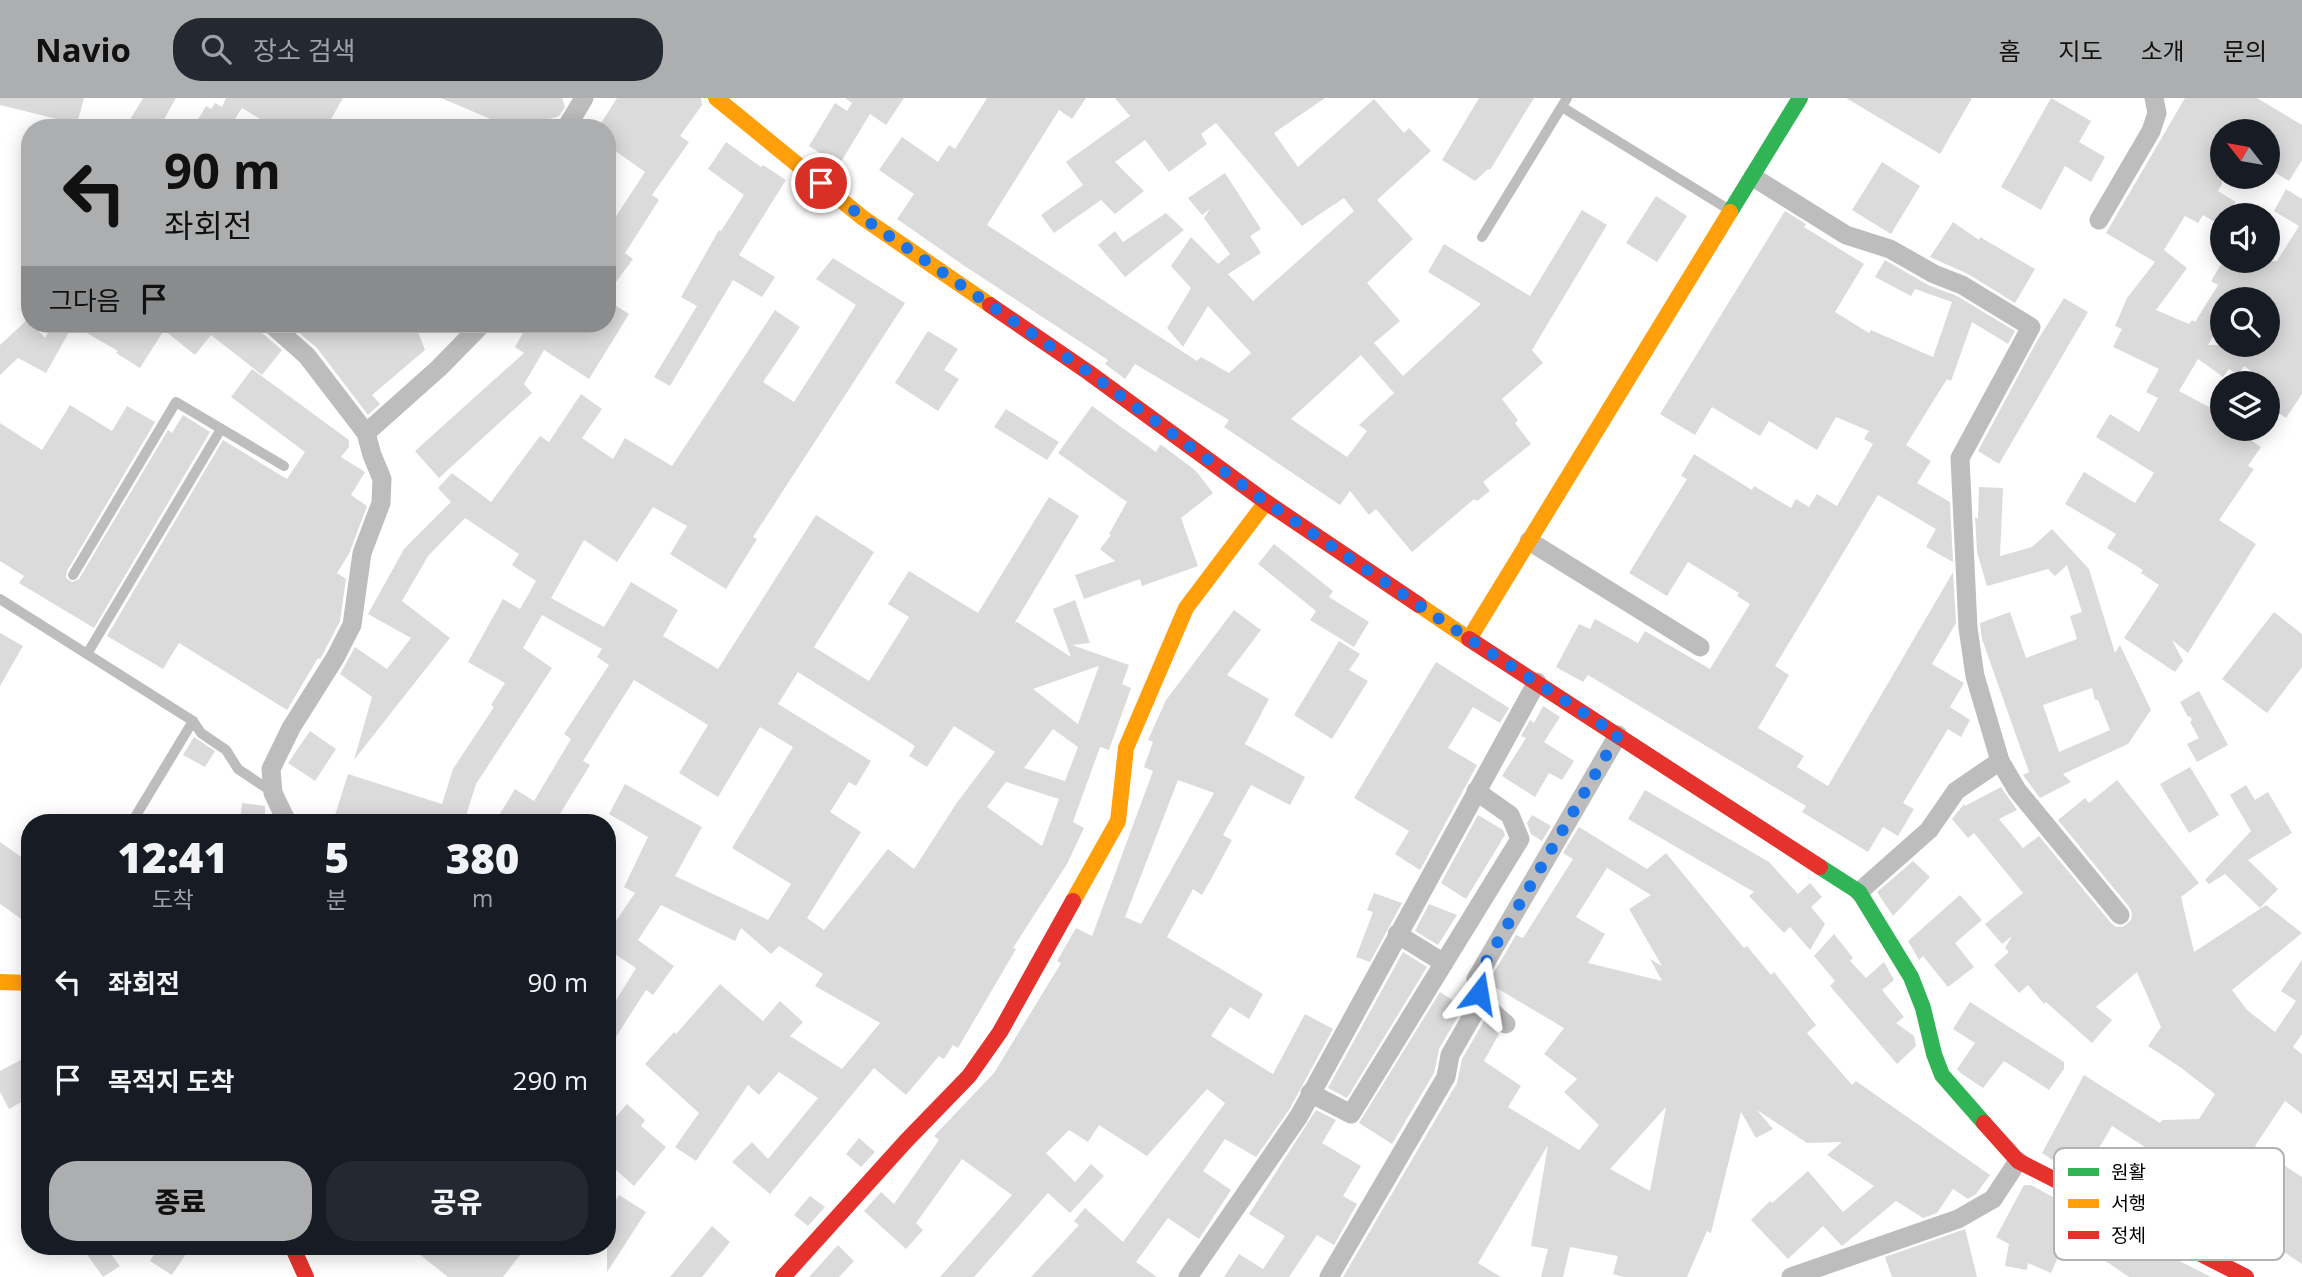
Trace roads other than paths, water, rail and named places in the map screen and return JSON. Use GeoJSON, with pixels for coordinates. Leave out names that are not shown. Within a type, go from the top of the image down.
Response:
{"type":"FeatureCollection","features":[{"type":"Feature","properties":{"kind":"street"},"geometry":{"type":"LineString","coordinates":[[716,98],[863,218],[1088,372],[1266,502],[1469,639],[1859,892],[1911,977],[1942,1074],[2018,1161],[2054,1179]]}},
{"type":"Feature","properties":{"kind":"street"},"geometry":{"type":"LineString","coordinates":[[1469,639],[1800,98]]}},
{"type":"Feature","properties":{"kind":"street"},"geometry":{"type":"LineString","coordinates":[[2099,220],[2151,131],[2157,113],[2154,98]]}},
{"type":"Feature","properties":{"kind":"street"},"geometry":{"type":"LineString","coordinates":[[571,119],[581,99]]}},
{"type":"Feature","properties":{"kind":"street"},"geometry":{"type":"LineString","coordinates":[[1753,177],[1846,235],[1889,249],[1934,274],[1962,285],[2031,327],[1961,458],[1968,628],[1975,676],[2000,761],[2017,790],[2120,915]]}},
{"type":"Feature","properties":{"kind":"street"},"geometry":{"type":"LineString","coordinates":[[281,333],[307,356],[366,433],[382,479],[381,503],[362,553],[352,625],[335,658],[291,728],[271,769],[273,793],[283,814]]}},
{"type":"Feature","properties":{"kind":"street"},"geometry":{"type":"LineString","coordinates":[[366,433],[439,368],[473,333]]}},
{"type":"Feature","properties":{"kind":"street"},"geometry":{"type":"LineString","coordinates":[[783,1277],[905,1141],[969,1076],[1000,1032],[1118,821],[1126,748],[1186,608],[1266,502]]}},
{"type":"Feature","properties":{"kind":"street"},"geometry":{"type":"LineString","coordinates":[[1529,541],[1700,647]]}},
{"type":"Feature","properties":{"kind":"street"},"geometry":{"type":"LineString","coordinates":[[1188,1277],[1299,1116],[1536,682]]}},
{"type":"Feature","properties":{"kind":"street"},"geometry":{"type":"LineString","coordinates":[[1506,1024],[1487,1008],[1479,993],[1476,979],[1618,735]]}},
{"type":"Feature","properties":{"kind":"street"},"geometry":{"type":"LineString","coordinates":[[1859,892],[1929,830],[1956,790],[2000,761]]}},
{"type":"Feature","properties":{"kind":"street"},"geometry":{"type":"LineString","coordinates":[[1310,1093],[1352,1114],[1520,839],[1510,815],[1476,791]]}},
{"type":"Feature","properties":{"kind":"street"},"geometry":{"type":"LineString","coordinates":[[1397,934],[1444,963]]}},
{"type":"Feature","properties":{"kind":"street"},"geometry":{"type":"LineString","coordinates":[[0,982],[21,983]]}},
{"type":"Feature","properties":{"kind":"street"},"geometry":{"type":"LineString","coordinates":[[1329,1277],[1446,1077],[1450,1055],[1474,1013],[1479,993]]}},
{"type":"Feature","properties":{"kind":"street"},"geometry":{"type":"LineString","coordinates":[[1791,1277],[1958,1219],[1993,1199],[2018,1161]]}},
{"type":"Feature","properties":{"kind":"street"},"geometry":{"type":"LineString","coordinates":[[296,1255],[306,1277]]}},
{"type":"Feature","properties":{"kind":"street"},"geometry":{"type":"LineString","coordinates":[[2213,1260],[2246,1277]]}},
{"type":"Feature","properties":{"kind":"lane"},"geometry":{"type":"LineString","coordinates":[[1482,237],[1565,102],[1732,211]]}},
{"type":"Feature","properties":{"kind":"lane"},"geometry":{"type":"LineString","coordinates":[[73,575],[176,402],[284,466]]}},
{"type":"Feature","properties":{"kind":"lane"},"geometry":{"type":"LineString","coordinates":[[87,654],[221,429]]}},
{"type":"Feature","properties":{"kind":"lane"},"geometry":{"type":"LineString","coordinates":[[0,599],[193,721],[201,733],[226,750],[238,769],[273,793]]}},
{"type":"Feature","properties":{"kind":"lane"},"geometry":{"type":"LineString","coordinates":[[137,814],[193,721]]}}]}
